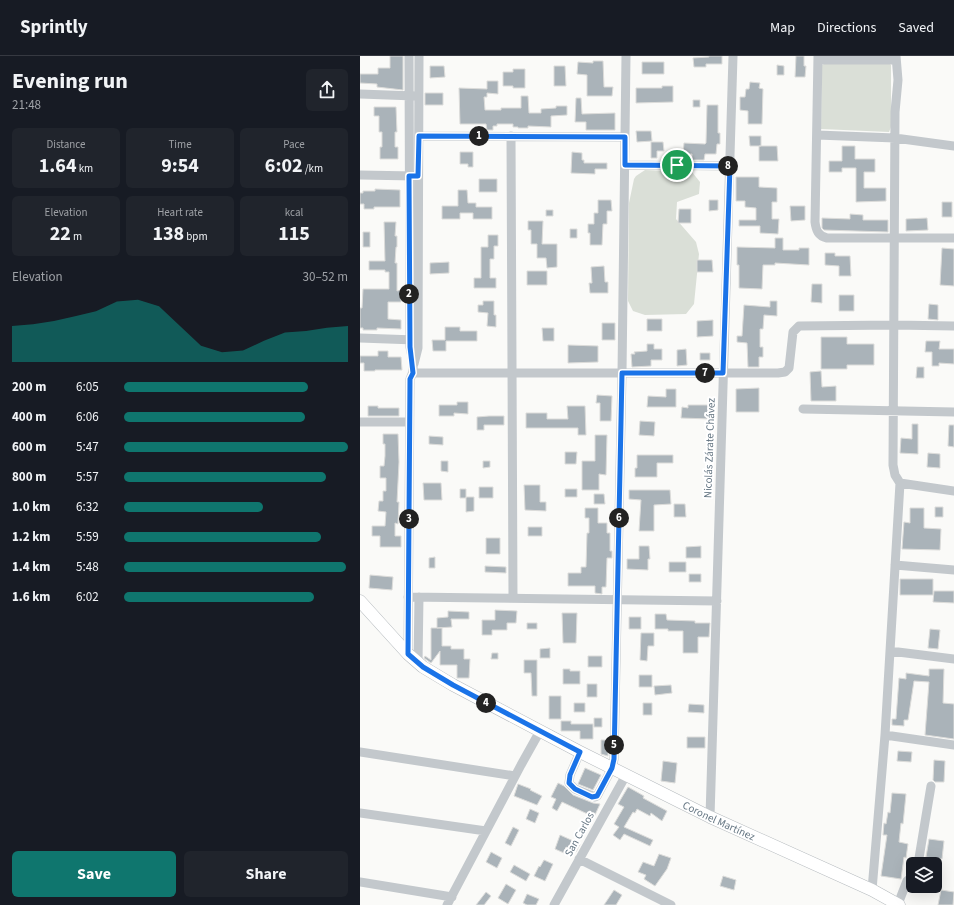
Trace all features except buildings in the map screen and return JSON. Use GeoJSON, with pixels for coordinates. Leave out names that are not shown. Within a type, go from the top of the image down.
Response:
{"type":"FeatureCollection","features":[{"type":"Feature","properties":{"kind":"main road"},"geometry":{"type":"LineString","coordinates":[[360,601],[408,654]]}},
{"type":"Feature","properties":{"kind":"main road","name":"Coronel Martínez"},"geometry":{"type":"LineString","coordinates":[[408,654],[418,663],[453,685],[540,732],[710,817],[872,890],[898,904]]}},
{"type":"Feature","properties":{"kind":"street"},"geometry":{"type":"LineString","coordinates":[[408,654],[409,422],[410,379],[413,369],[410,347],[414,340],[414,176],[409,96],[409,56]]}},
{"type":"Feature","properties":{"kind":"street"},"geometry":{"type":"LineString","coordinates":[[414,176],[419,136],[419,56]]}},
{"type":"Feature","properties":{"kind":"street"},"geometry":{"type":"LineString","coordinates":[[580,752],[570,775],[569,783],[571,786],[592,797],[597,796],[612,768],[614,759],[622,373],[626,56]]}},
{"type":"Feature","properties":{"kind":"street","name":"Nicolás Zárate Chávez"},"geometry":{"type":"LineString","coordinates":[[710,817],[733,56]]}},
{"type":"Feature","properties":{"kind":"street"},"geometry":{"type":"LineString","coordinates":[[872,890],[885,735],[900,483],[895,475],[893,465],[895,238],[895,138],[898,80],[896,58],[818,58],[815,222],[818,234],[827,238],[895,238],[954,238]]}},
{"type":"Feature","properties":{"kind":"street"},"geometry":{"type":"LineString","coordinates":[[360,94],[419,96]]}},
{"type":"Feature","properties":{"kind":"street"},"geometry":{"type":"LineString","coordinates":[[817,135],[895,138],[954,146]]}},
{"type":"Feature","properties":{"kind":"street"},"geometry":{"type":"LineString","coordinates":[[419,136],[625,137]]}},
{"type":"Feature","properties":{"kind":"street"},"geometry":{"type":"LineString","coordinates":[[511,136],[513,598]]}},
{"type":"Feature","properties":{"kind":"street"},"geometry":{"type":"LineString","coordinates":[[625,165],[730,166]]}},
{"type":"Feature","properties":{"kind":"street"},"geometry":{"type":"LineString","coordinates":[[360,175],[414,176]]}},
{"type":"Feature","properties":{"kind":"street"},"geometry":{"type":"LineString","coordinates":[[413,369],[512,374],[785,372],[789,368],[793,332],[799,326],[954,326]]}},
{"type":"Feature","properties":{"kind":"street"},"geometry":{"type":"LineString","coordinates":[[360,338],[414,340]]}},
{"type":"Feature","properties":{"kind":"street"},"geometry":{"type":"LineString","coordinates":[[803,409],[954,412]]}},
{"type":"Feature","properties":{"kind":"street"},"geometry":{"type":"LineString","coordinates":[[360,422],[409,422]]}},
{"type":"Feature","properties":{"kind":"street"},"geometry":{"type":"LineString","coordinates":[[900,483],[954,491]]}},
{"type":"Feature","properties":{"kind":"street"},"geometry":{"type":"LineString","coordinates":[[895,565],[954,570]]}},
{"type":"Feature","properties":{"kind":"street"},"geometry":{"type":"LineString","coordinates":[[408,597],[717,601]]}},
{"type":"Feature","properties":{"kind":"street"},"geometry":{"type":"LineString","coordinates":[[418,663],[419,597]]}},
{"type":"Feature","properties":{"kind":"street"},"geometry":{"type":"LineString","coordinates":[[890,651],[954,659]]}},
{"type":"Feature","properties":{"kind":"street"},"geometry":{"type":"LineString","coordinates":[[360,882],[450,901],[515,776],[540,732]]}},
{"type":"Feature","properties":{"kind":"street"},"geometry":{"type":"LineString","coordinates":[[885,735],[954,745]]}},
{"type":"Feature","properties":{"kind":"street"},"geometry":{"type":"LineString","coordinates":[[360,752],[515,776]]}},
{"type":"Feature","properties":{"kind":"street","name":"San Carlos"},"geometry":{"type":"LineString","coordinates":[[554,905],[626,775]]}},
{"type":"Feature","properties":{"kind":"street"},"geometry":{"type":"LineString","coordinates":[[919,857],[931,786]]}},
{"type":"Feature","properties":{"kind":"street"},"geometry":{"type":"LineString","coordinates":[[360,813],[486,831]]}},
{"type":"Feature","properties":{"kind":"street"},"geometry":{"type":"LineString","coordinates":[[579,859],[671,905]]}},
{"type":"Feature","properties":{"kind":"street"},"geometry":{"type":"LineString","coordinates":[[898,904],[906,884]]}},
{"type":"Feature","properties":{"kind":"shaded area"},"geometry":{"type":"Polygon","coordinates":[[[822,65],[891,65],[891,127],[889,132],[821,129],[822,65]]]}},
{"type":"Feature","properties":{"kind":"shaded area"},"geometry":{"type":"Polygon","coordinates":[[[645,170],[692,172],[700,182],[699,194],[677,202],[676,219],[696,242],[699,254],[694,304],[686,314],[645,315],[633,311],[628,301],[629,203],[634,179],[645,170]]]}},
{"type":"Feature","properties":{"kind":"route"},"geometry":{"type":"LineString","coordinates":[[419,136],[625,137],[625,165],[677,165],[730,166],[723,373],[622,373],[614,763],[597,796],[592,797],[575,789],[569,783],[570,775],[580,752],[453,685],[423,667],[408,654],[409,422],[410,379],[413,373],[410,347],[409,176],[418,176],[419,136]]}}]}
